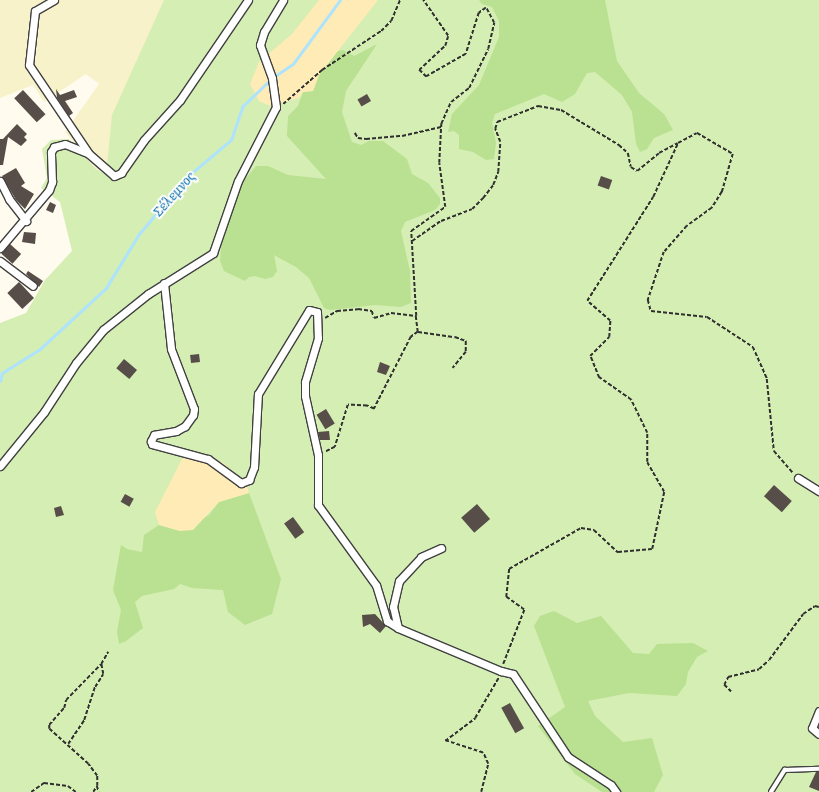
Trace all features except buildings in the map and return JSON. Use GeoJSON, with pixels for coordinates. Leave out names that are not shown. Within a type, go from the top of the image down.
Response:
{"type":"FeatureCollection","features":[{"type":"Feature","properties":{"kind":"street"},"geometry":{"type":"LineString","coordinates":[[54,0],[35,11],[29,65],[89,154],[110,174],[121,172],[144,140],[180,100],[248,0]]}},
{"type":"Feature","properties":{"kind":"street"},"geometry":{"type":"LineString","coordinates":[[0,466],[44,412],[89,345],[125,310],[164,283],[213,253],[238,181],[273,114],[276,95],[260,45],[264,32],[283,0]]}},
{"type":"Feature","properties":{"kind":"street"},"geometry":{"type":"LineString","coordinates":[[0,248],[26,221],[51,186],[51,152],[54,147],[61,144],[70,144],[89,154]]}},
{"type":"Feature","properties":{"kind":"street"},"geometry":{"type":"LineString","coordinates":[[0,181],[6,194],[26,221]]}},
{"type":"Feature","properties":{"kind":"street"},"geometry":{"type":"LineString","coordinates":[[0,261],[32,286]]}},
{"type":"Feature","properties":{"kind":"street"},"geometry":{"type":"LineString","coordinates":[[164,283],[171,349],[192,402],[193,415],[184,426],[176,431],[154,435],[151,441],[157,447],[208,460],[241,483],[252,475],[256,401],[261,387],[309,310],[317,312],[319,320],[318,338],[305,382],[304,396],[318,455],[318,502],[320,510],[333,523],[376,585],[385,618],[398,628],[500,671],[513,674],[568,757],[611,785],[616,792]]}},
{"type":"Feature","properties":{"kind":"street"},"geometry":{"type":"LineString","coordinates":[[798,478],[819,491]]}},
{"type":"Feature","properties":{"kind":"street"},"geometry":{"type":"LineString","coordinates":[[398,628],[393,601],[399,581],[421,557],[441,548]]}},
{"type":"Feature","properties":{"kind":"street"},"geometry":{"type":"LineString","coordinates":[[819,711],[812,728],[819,734]]}},
{"type":"Feature","properties":{"kind":"lane"},"geometry":{"type":"LineString","coordinates":[[771,792],[785,770],[819,769]]}},
{"type":"Feature","properties":{"kind":"path"},"geometry":{"type":"LineString","coordinates":[[273,114],[322,70],[381,31],[391,20],[400,0]]}},
{"type":"Feature","properties":{"kind":"path"},"geometry":{"type":"LineString","coordinates":[[418,332],[411,231],[445,207],[439,163],[441,127],[451,102],[469,88],[488,49],[494,22],[486,8],[479,13],[466,54],[426,77],[419,70],[445,46],[448,36],[423,0]]}},
{"type":"Feature","properties":{"kind":"path"},"geometry":{"type":"LineString","coordinates":[[412,241],[441,221],[472,209],[483,198],[493,185],[498,172],[500,142],[495,129],[497,122],[538,106],[561,110],[619,145],[628,153],[631,167],[637,172],[659,152],[697,133],[733,154],[722,192],[712,208],[687,226],[664,252],[648,300],[651,311],[707,317],[754,347],[767,379],[774,451],[798,478]]}},
{"type":"Feature","properties":{"kind":"path"},"geometry":{"type":"LineString","coordinates":[[355,133],[358,138],[366,139],[402,136],[441,127]]}},
{"type":"Feature","properties":{"kind":"path"},"geometry":{"type":"LineString","coordinates":[[500,671],[524,610],[506,597],[509,569],[581,528],[594,530],[618,552],[652,549],[664,492],[647,462],[648,433],[631,400],[599,378],[590,356],[609,337],[610,321],[587,301],[653,197],[678,143]]}},
{"type":"Feature","properties":{"kind":"path"},"geometry":{"type":"LineString","coordinates":[[319,320],[337,312],[358,309],[372,311],[374,318],[392,313],[416,316]]}},
{"type":"Feature","properties":{"kind":"path"},"geometry":{"type":"LineString","coordinates":[[318,455],[335,447],[348,405],[367,406],[374,409],[411,336],[418,332],[455,337],[466,341],[466,352],[454,368]]}},
{"type":"Feature","properties":{"kind":"path"},"geometry":{"type":"LineString","coordinates":[[731,692],[724,685],[728,677],[759,669],[769,660],[803,614],[815,606],[819,608]]}},
{"type":"Feature","properties":{"kind":"path"},"geometry":{"type":"LineString","coordinates":[[99,792],[97,786],[97,776],[88,764],[68,744],[49,729],[49,725],[64,708],[66,700],[101,664],[108,652]]}},
{"type":"Feature","properties":{"kind":"path"},"geometry":{"type":"LineString","coordinates":[[68,744],[84,720],[95,687],[104,674],[101,664]]}},
{"type":"Feature","properties":{"kind":"path"},"geometry":{"type":"LineString","coordinates":[[481,792],[488,764],[483,753],[445,741],[475,718],[497,681]]}},
{"type":"Feature","properties":{"kind":"path"},"geometry":{"type":"LineString","coordinates":[[32,792],[44,783],[68,786],[76,792]]}},
{"type":"Feature","properties":{"kind":"path"},"geometry":{"type":"LineString","coordinates":[[93,792],[97,786]]}},
{"type":"Feature","properties":{"kind":"shaded area"},"geometry":{"type":"Polygon","coordinates":[[[0,0],[255,0],[116,181],[96,169],[65,132],[99,84],[86,74],[44,102],[33,85],[0,98],[0,0]]]}},
{"type":"Feature","properties":{"kind":"green space"},"geometry":{"type":"Polygon","coordinates":[[[164,0],[819,0],[819,792],[0,792],[0,323],[26,313],[45,280],[72,251],[60,202],[41,188],[47,178],[42,149],[51,140],[69,139],[96,169],[106,175],[112,115],[164,0]]]}},
{"type":"Feature","properties":{"kind":"green space"},"geometry":{"type":"Polygon","coordinates":[[[479,0],[605,0],[617,61],[639,93],[664,114],[673,130],[654,138],[647,149],[640,152],[636,144],[632,112],[622,95],[595,72],[587,73],[575,94],[562,102],[544,94],[495,114],[492,123],[496,143],[494,159],[486,160],[473,152],[459,149],[459,135],[454,131],[448,132],[452,114],[479,85],[499,37],[499,21],[492,7],[482,4],[479,0]]]}},
{"type":"Feature","properties":{"kind":"green space"},"geometry":{"type":"Polygon","coordinates":[[[377,44],[346,91],[342,112],[352,142],[361,145],[369,141],[383,141],[407,159],[412,174],[428,183],[440,198],[440,204],[435,210],[405,222],[401,231],[410,271],[411,303],[401,307],[375,305],[330,310],[324,308],[309,278],[296,267],[274,255],[277,271],[273,277],[265,279],[255,276],[249,277],[245,281],[224,271],[220,261],[222,234],[242,183],[256,166],[268,166],[288,175],[326,179],[287,136],[288,116],[298,106],[303,92],[313,91],[319,75],[338,51],[343,50],[354,56],[377,44]]]}},
{"type":"Feature","properties":{"kind":"green space"},"geometry":{"type":"Polygon","coordinates":[[[249,493],[281,579],[272,614],[245,625],[228,612],[223,590],[192,588],[180,584],[174,589],[142,596],[135,602],[143,628],[126,641],[119,644],[117,632],[121,610],[113,590],[121,545],[127,549],[142,552],[144,535],[159,525],[180,531],[209,515],[219,502],[249,493]]]}},
{"type":"Feature","properties":{"kind":"green space"},"geometry":{"type":"Polygon","coordinates":[[[554,611],[577,623],[601,616],[633,653],[649,654],[657,644],[693,643],[708,651],[697,657],[688,672],[686,684],[677,696],[629,693],[588,701],[595,716],[623,742],[652,738],[663,775],[654,792],[602,792],[575,774],[538,726],[565,707],[534,626],[540,616],[554,611]]]}},
{"type":"Feature","properties":{"kind":"sand"},"geometry":{"type":"Polygon","coordinates":[[[319,0],[378,0],[319,75],[313,91],[303,92],[299,98],[270,106],[259,101],[250,84],[259,62],[292,34],[319,0]]]}},
{"type":"Feature","properties":{"kind":"sand"},"geometry":{"type":"Polygon","coordinates":[[[169,447],[186,450],[224,463],[238,478],[245,478],[249,493],[219,502],[193,530],[180,531],[159,525],[155,512],[183,457],[165,453],[169,447]]]}},
{"type":"Feature","properties":{"kind":"waterway","name":"Σέλεμνος"},"geometry":{"type":"LineString","coordinates":[[0,381],[2,373],[40,349],[106,288],[139,234],[187,177],[231,140],[243,106],[272,78],[293,64],[340,0]]}}]}
